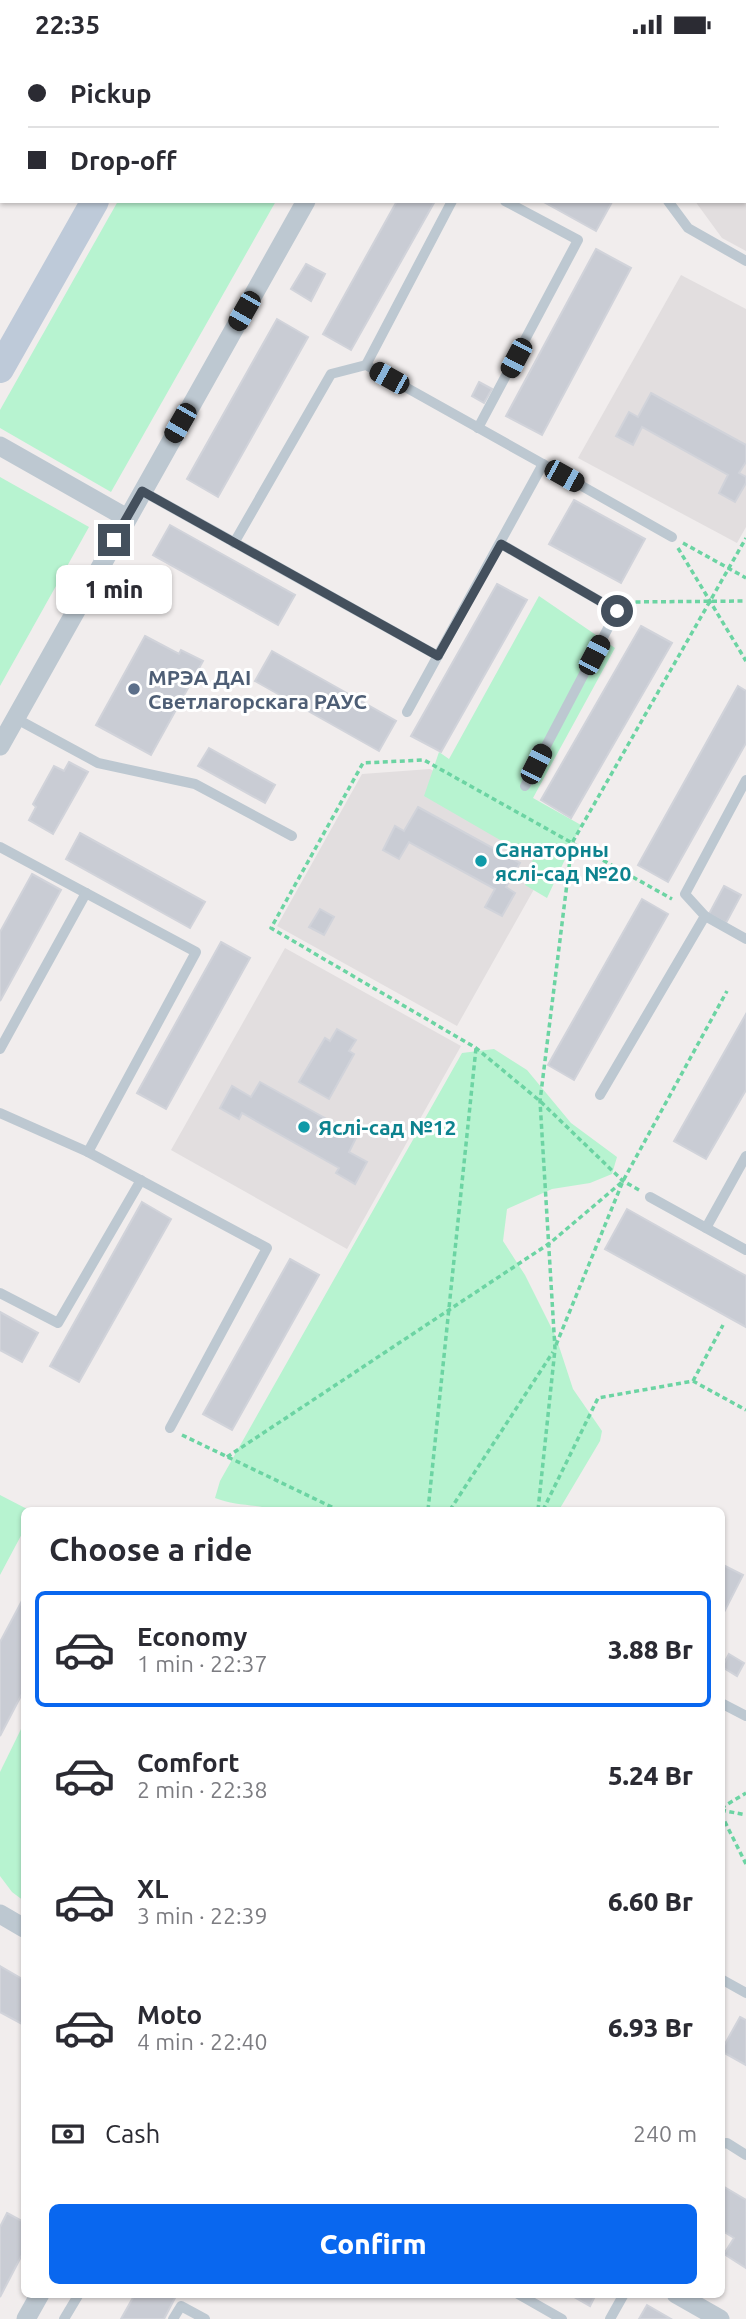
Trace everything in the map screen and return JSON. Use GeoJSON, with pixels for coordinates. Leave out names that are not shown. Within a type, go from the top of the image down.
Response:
{"type":"FeatureCollection","features":[{"type":"Feature","properties":{"kind":"street"},"geometry":{"type":"LineString","coordinates":[[0,369],[94,203]]}},
{"type":"Feature","properties":{"kind":"street"},"geometry":{"type":"LineString","coordinates":[[0,746],[305,203]]}},
{"type":"Feature","properties":{"kind":"street"},"geometry":{"type":"LineString","coordinates":[[0,446],[127,518]]}},
{"type":"Feature","properties":{"kind":"street"},"geometry":{"type":"LineString","coordinates":[[0,1914],[21,1926]]}},
{"type":"Feature","properties":{"kind":"street"},"geometry":{"type":"LineString","coordinates":[[26,2319],[38,2298]]}},
{"type":"Feature","properties":{"kind":"street"},"geometry":{"type":"LineString","coordinates":[[683,2298],[720,2319]]}},
{"type":"Feature","properties":{"kind":"lane"},"geometry":{"type":"LineString","coordinates":[[366,365],[451,203]]}},
{"type":"Feature","properties":{"kind":"lane"},"geometry":{"type":"LineString","coordinates":[[478,428],[578,240],[509,203]]}},
{"type":"Feature","properties":{"kind":"lane"},"geometry":{"type":"LineString","coordinates":[[668,203],[688,229],[746,261]]}},
{"type":"Feature","properties":{"kind":"lane"},"geometry":{"type":"LineString","coordinates":[[234,543],[331,374],[366,365],[672,537]]}},
{"type":"Feature","properties":{"kind":"lane"},"geometry":{"type":"LineString","coordinates":[[407,712],[543,464]]}},
{"type":"Feature","properties":{"kind":"lane"},"geometry":{"type":"LineString","coordinates":[[142,491],[438,656]]}},
{"type":"Feature","properties":{"kind":"lane"},"geometry":{"type":"LineString","coordinates":[[501,544],[617,611],[525,786]]}},
{"type":"Feature","properties":{"kind":"lane"},"geometry":{"type":"LineString","coordinates":[[15,718],[98,763],[195,784],[292,836]]}},
{"type":"Feature","properties":{"kind":"lane"},"geometry":{"type":"LineString","coordinates":[[746,780],[685,894],[705,916],[746,939]]}},
{"type":"Feature","properties":{"kind":"lane"},"geometry":{"type":"LineString","coordinates":[[0,847],[196,952],[88,1152]]}},
{"type":"Feature","properties":{"kind":"lane"},"geometry":{"type":"LineString","coordinates":[[0,1049],[86,893]]}},
{"type":"Feature","properties":{"kind":"lane"},"geometry":{"type":"LineString","coordinates":[[600,1095],[705,916]]}},
{"type":"Feature","properties":{"kind":"lane"},"geometry":{"type":"LineString","coordinates":[[0,1113],[88,1152],[267,1248],[170,1429]]}},
{"type":"Feature","properties":{"kind":"lane"},"geometry":{"type":"LineString","coordinates":[[706,1228],[746,1156]]}},
{"type":"Feature","properties":{"kind":"lane"},"geometry":{"type":"LineString","coordinates":[[0,1293],[58,1323],[141,1180]]}},
{"type":"Feature","properties":{"kind":"lane"},"geometry":{"type":"LineString","coordinates":[[650,1196],[746,1250]]}},
{"type":"Feature","properties":{"kind":"lane"},"geometry":{"type":"LineString","coordinates":[[725,1705],[746,1716]]}},
{"type":"Feature","properties":{"kind":"lane"},"geometry":{"type":"LineString","coordinates":[[725,1981],[746,1993]]}},
{"type":"Feature","properties":{"kind":"lane"},"geometry":{"type":"LineString","coordinates":[[725,2143],[746,2155]]}},
{"type":"Feature","properties":{"kind":"lane"},"geometry":{"type":"LineString","coordinates":[[64,2319],[77,2298]]}},
{"type":"Feature","properties":{"kind":"lane"},"geometry":{"type":"LineString","coordinates":[[525,2298],[562,2319]]}},
{"type":"Feature","properties":{"kind":"lane"},"geometry":{"type":"LineString","coordinates":[[610,2319],[622,2298]]}},
{"type":"Feature","properties":{"kind":"lane"},"geometry":{"type":"LineString","coordinates":[[173,2319],[181,2306],[205,2319]]}},
{"type":"Feature","properties":{"kind":"path"},"geometry":{"type":"LineString","coordinates":[[672,537],[746,578]]}},
{"type":"Feature","properties":{"kind":"path"},"geometry":{"type":"LineString","coordinates":[[672,537],[746,661]]}},
{"type":"Feature","properties":{"kind":"path"},"geometry":{"type":"LineString","coordinates":[[540,1507],[555,1349],[541,1101],[572,843],[746,538]]}},
{"type":"Feature","properties":{"kind":"path"},"geometry":{"type":"LineString","coordinates":[[601,602],[746,601]]}},
{"type":"Feature","properties":{"kind":"path"},"geometry":{"type":"LineString","coordinates":[[650,1196],[623,1181],[541,1101],[476,1048],[271,928],[363,763],[424,760],[675,901]]}},
{"type":"Feature","properties":{"kind":"path"},"geometry":{"type":"LineString","coordinates":[[452,1507],[555,1349],[623,1181],[727,991]]}},
{"type":"Feature","properties":{"kind":"path"},"geometry":{"type":"LineString","coordinates":[[428,1507],[446,1309],[476,1048]]}},
{"type":"Feature","properties":{"kind":"path"},"geometry":{"type":"LineString","coordinates":[[227,1457],[446,1309],[550,1243],[623,1181]]}},
{"type":"Feature","properties":{"kind":"path"},"geometry":{"type":"LineString","coordinates":[[693,1381],[723,1325]]}},
{"type":"Feature","properties":{"kind":"path"},"geometry":{"type":"LineString","coordinates":[[542,1507],[598,1398],[693,1381],[746,1410]]}},
{"type":"Feature","properties":{"kind":"path"},"geometry":{"type":"LineString","coordinates":[[170,1429],[332,1507]]}},
{"type":"Feature","properties":{"kind":"path"},"geometry":{"type":"LineString","coordinates":[[725,1808],[746,1793]]}},
{"type":"Feature","properties":{"kind":"path"},"geometry":{"type":"LineString","coordinates":[[725,1812],[746,1815]]}},
{"type":"Feature","properties":{"kind":"path"},"geometry":{"type":"LineString","coordinates":[[725,1819],[746,1864]]}},
{"type":"Feature","properties":{"kind":"shaded area"},"geometry":{"type":"Polygon","coordinates":[[[696,203],[746,203],[746,251],[722,238],[696,203]]]}},
{"type":"Feature","properties":{"kind":"shaded area"},"geometry":{"type":"Polygon","coordinates":[[[681,275],[746,309],[746,527],[737,543],[578,458],[681,275]]]}},
{"type":"Feature","properties":{"kind":"shaded area"},"geometry":{"type":"Polygon","coordinates":[[[430,769],[560,843],[457,1026],[277,926],[362,774],[430,769]]]}},
{"type":"Feature","properties":{"kind":"shaded area"},"geometry":{"type":"Polygon","coordinates":[[[285,948],[461,1046],[347,1249],[171,1150],[285,948]]]}},
{"type":"Feature","properties":{"kind":"green space"},"geometry":{"type":"Polygon","coordinates":[[[117,203],[275,203],[111,492],[0,428],[0,410],[117,203]]]}},
{"type":"Feature","properties":{"kind":"green space"},"geometry":{"type":"Polygon","coordinates":[[[0,477],[89,527],[0,686],[0,477]]]}},
{"type":"Feature","properties":{"kind":"green space"},"geometry":{"type":"Polygon","coordinates":[[[539,596],[615,648],[533,798],[581,825],[547,898],[525,885],[533,859],[424,796],[439,752],[449,759],[539,596]]]}},
{"type":"Feature","properties":{"kind":"green space"},"geometry":{"type":"Polygon","coordinates":[[[494,1049],[527,1070],[571,1123],[617,1157],[612,1174],[590,1183],[552,1189],[507,1209],[503,1241],[525,1275],[556,1337],[573,1389],[602,1431],[600,1441],[561,1507],[260,1507],[215,1498],[220,1481],[462,1053],[494,1049]]]}},
{"type":"Feature","properties":{"kind":"green space"},"geometry":{"type":"Polygon","coordinates":[[[0,1495],[23,1507],[21,1507],[21,1536],[0,1575],[0,1495]]]}},
{"type":"Feature","properties":{"kind":"green space"},"geometry":{"type":"Polygon","coordinates":[[[21,1729],[21,1899],[0,1876],[0,1772],[21,1729]]]}},
{"type":"Feature","properties":{"kind":"building"},"geometry":{"type":"Polygon","coordinates":[[[396,203],[434,203],[351,350],[323,334],[396,203]]]}},
{"type":"Feature","properties":{"kind":"building"},"geometry":{"type":"Polygon","coordinates":[[[546,203],[611,203],[596,231],[546,203]]]}},
{"type":"Feature","properties":{"kind":"building"},"geometry":{"type":"Polygon","coordinates":[[[596,249],[631,268],[542,435],[506,416],[596,249]]]}},
{"type":"Feature","properties":{"kind":"building"},"geometry":{"type":"Polygon","coordinates":[[[306,264],[325,274],[311,301],[291,289],[306,264]]]}},
{"type":"Feature","properties":{"kind":"building"},"geometry":{"type":"Polygon","coordinates":[[[277,319],[308,337],[218,497],[187,479],[277,319]]]}},
{"type":"Feature","properties":{"kind":"building"},"geometry":{"type":"Polygon","coordinates":[[[479,382],[492,389],[484,403],[472,396],[479,382]]]}},
{"type":"Feature","properties":{"kind":"building"},"geometry":{"type":"Polygon","coordinates":[[[651,393],[746,445],[746,462],[739,473],[746,477],[746,483],[735,502],[719,493],[728,475],[642,427],[633,445],[616,436],[629,412],[638,417],[651,393]]]}},
{"type":"Feature","properties":{"kind":"building"},"geometry":{"type":"Polygon","coordinates":[[[574,500],[645,539],[621,583],[549,544],[574,500]]]}},
{"type":"Feature","properties":{"kind":"building"},"geometry":{"type":"Polygon","coordinates":[[[170,525],[295,595],[278,625],[153,555],[170,525]]]}},
{"type":"Feature","properties":{"kind":"building"},"geometry":{"type":"Polygon","coordinates":[[[497,584],[527,600],[441,752],[411,736],[497,584]]]}},
{"type":"Feature","properties":{"kind":"building"},"geometry":{"type":"Polygon","coordinates":[[[641,626],[672,643],[571,818],[541,800],[641,626]]]}},
{"type":"Feature","properties":{"kind":"building"},"geometry":{"type":"Polygon","coordinates":[[[145,636],[179,654],[181,650],[203,661],[151,755],[96,725],[145,636]]]}},
{"type":"Feature","properties":{"kind":"building"},"geometry":{"type":"Polygon","coordinates":[[[272,651],[396,721],[379,751],[255,681],[272,651]]]}},
{"type":"Feature","properties":{"kind":"building"},"geometry":{"type":"Polygon","coordinates":[[[738,686],[746,691],[746,743],[668,882],[638,865],[738,686]]]}},
{"type":"Feature","properties":{"kind":"building"},"geometry":{"type":"Polygon","coordinates":[[[209,748],[275,785],[265,803],[198,766],[209,748]]]}},
{"type":"Feature","properties":{"kind":"building"},"geometry":{"type":"Polygon","coordinates":[[[69,762],[88,772],[53,834],[29,820],[36,807],[33,804],[54,766],[64,771],[69,762]]]}},
{"type":"Feature","properties":{"kind":"building","name":"Санаторны яслі-сад №20"},"geometry":{"type":"Polygon","coordinates":[[[418,807],[520,863],[506,887],[515,893],[502,916],[485,907],[495,889],[409,842],[399,859],[383,850],[395,826],[404,831],[418,807]]]}},
{"type":"Feature","properties":{"kind":"building"},"geometry":{"type":"Polygon","coordinates":[[[80,833],[205,902],[190,928],[66,859],[80,833]]]}},
{"type":"Feature","properties":{"kind":"building"},"geometry":{"type":"Polygon","coordinates":[[[32,874],[61,890],[0,1001],[0,932],[32,874]]]}},
{"type":"Feature","properties":{"kind":"building"},"geometry":{"type":"Polygon","coordinates":[[[724,886],[741,895],[726,923],[709,914],[724,886]]]}},
{"type":"Feature","properties":{"kind":"building"},"geometry":{"type":"Polygon","coordinates":[[[642,899],[668,914],[574,1080],[548,1065],[642,899]]]}},
{"type":"Feature","properties":{"kind":"building"},"geometry":{"type":"Polygon","coordinates":[[[320,909],[334,917],[324,935],[309,927],[320,909]]]}},
{"type":"Feature","properties":{"kind":"building"},"geometry":{"type":"Polygon","coordinates":[[[221,942],[250,958],[166,1109],[137,1093],[221,942]]]}},
{"type":"Feature","properties":{"kind":"building"},"geometry":{"type":"Polygon","coordinates":[[[746,1014],[746,1090],[706,1159],[674,1141],[746,1014]]]}},
{"type":"Feature","properties":{"kind":"building"},"geometry":{"type":"Polygon","coordinates":[[[337,1029],[356,1040],[349,1051],[354,1054],[329,1099],[299,1082],[325,1038],[330,1041],[337,1029]]]}},
{"type":"Feature","properties":{"kind":"building","name":"Яслі-сад №12"},"geometry":{"type":"Polygon","coordinates":[[[260,1082],[357,1136],[349,1152],[367,1162],[355,1184],[336,1173],[339,1168],[242,1113],[239,1119],[220,1108],[232,1086],[251,1097],[260,1082]]]}},
{"type":"Feature","properties":{"kind":"building"},"geometry":{"type":"Polygon","coordinates":[[[142,1202],[171,1219],[79,1382],[50,1366],[142,1202]]]}},
{"type":"Feature","properties":{"kind":"building"},"geometry":{"type":"Polygon","coordinates":[[[627,1209],[746,1276],[746,1327],[605,1249],[627,1209]]]}},
{"type":"Feature","properties":{"kind":"building"},"geometry":{"type":"Polygon","coordinates":[[[290,1259],[319,1275],[232,1430],[203,1414],[290,1259]]]}},
{"type":"Feature","properties":{"kind":"building"},"geometry":{"type":"Polygon","coordinates":[[[0,1312],[38,1333],[22,1362],[0,1350],[0,1312]]]}},
{"type":"Feature","properties":{"kind":"building"},"geometry":{"type":"Polygon","coordinates":[[[725,1566],[743,1575],[725,1610],[725,1566]]]}},
{"type":"Feature","properties":{"kind":"building"},"geometry":{"type":"Polygon","coordinates":[[[21,1603],[21,1696],[0,1736],[0,1642],[21,1603]]]}},
{"type":"Feature","properties":{"kind":"building"},"geometry":{"type":"Polygon","coordinates":[[[729,1654],[744,1663],[737,1676],[725,1669],[729,1654]]]}},
{"type":"Feature","properties":{"kind":"building"},"geometry":{"type":"Polygon","coordinates":[[[0,1966],[21,1978],[21,2023],[0,2012],[0,1966]]]}},
{"type":"Feature","properties":{"kind":"building"},"geometry":{"type":"Polygon","coordinates":[[[740,2017],[746,2020],[746,2065],[725,2053],[725,2044],[740,2017]]]}},
{"type":"Feature","properties":{"kind":"building"},"geometry":{"type":"Polygon","coordinates":[[[725,2187],[746,2200],[746,2268],[725,2255],[734,2238],[725,2232],[725,2187]]]}},
{"type":"Feature","properties":{"kind":"building"},"geometry":{"type":"Polygon","coordinates":[[[7,2213],[21,2220],[21,2257],[0,2297],[0,2227],[7,2213]]]}},
{"type":"Feature","properties":{"kind":"building"},"geometry":{"type":"Polygon","coordinates":[[[133,2298],[175,2298],[164,2319],[121,2319],[133,2298]]]}},
{"type":"Feature","properties":{"kind":"building"},"geometry":{"type":"Polygon","coordinates":[[[576,2298],[594,2298],[590,2306],[576,2298]]]}},
{"type":"Feature","properties":{"kind":"building"},"geometry":{"type":"Polygon","coordinates":[[[647,2305],[671,2319],[639,2319],[647,2305]]]}},
{"type":"Feature","properties":{"kind":"place","name":"МРЭА ДАІ Светлагорскага РАУС"},"geometry":{"type":"Point","coordinates":[134,689]}},
{"type":"Feature","properties":{"kind":"place","name":"Санаторны яслі-сад №20"},"geometry":{"type":"Point","coordinates":[481,861]}},
{"type":"Feature","properties":{"kind":"place","name":"Яслі-сад №12"},"geometry":{"type":"Point","coordinates":[304,1127]}},
{"type":"Feature","properties":{"kind":"route"},"geometry":{"type":"LineString","coordinates":[[114,540],[142,491],[438,656],[501,544],[617,611]]}}]}
